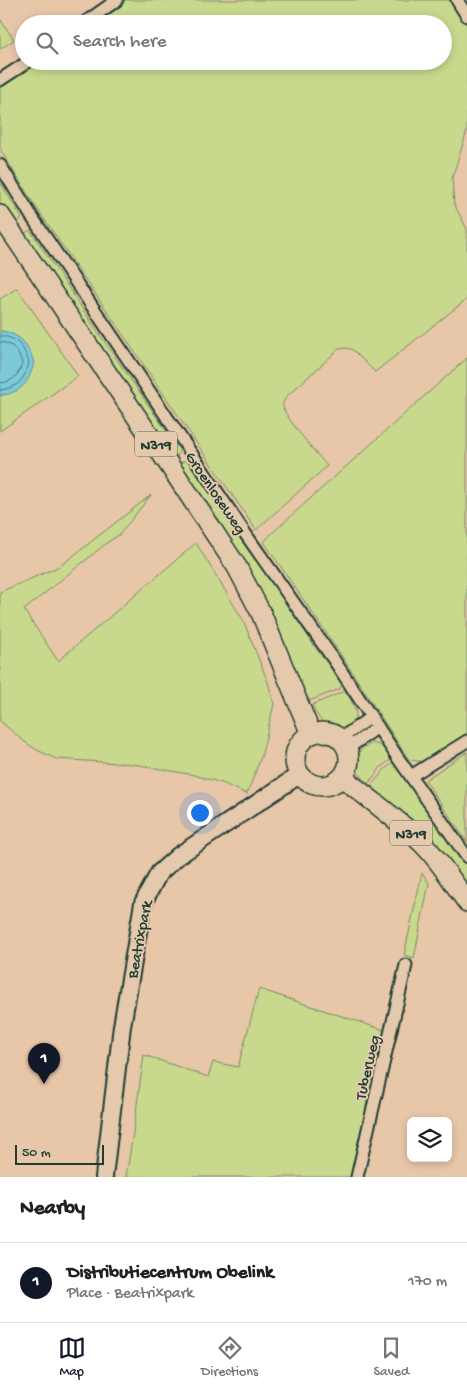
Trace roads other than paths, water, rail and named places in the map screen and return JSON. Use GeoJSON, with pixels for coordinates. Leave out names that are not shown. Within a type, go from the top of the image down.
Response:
{"type":"FeatureCollection","features":[{"type":"Feature","properties":{"kind":"main road","name":"Groenloseweg"},"geometry":{"type":"LineString","coordinates":[[0,215],[237,567],[261,613],[311,734]]}},
{"type":"Feature","properties":{"kind":"main road"},"geometry":{"type":"LineString","coordinates":[[326,732],[333,734],[343,744],[349,760],[348,766],[342,777],[331,785],[310,784],[299,775],[296,769],[295,755],[300,743],[311,734],[326,732]]}},
{"type":"Feature","properties":{"kind":"main road","name":"N319"},"geometry":{"type":"LineString","coordinates":[[342,777],[394,817],[423,844],[442,865],[467,902]]}},
{"type":"Feature","properties":{"kind":"street"},"geometry":{"type":"LineString","coordinates":[[96,15],[117,0]]}},
{"type":"Feature","properties":{"kind":"street"},"geometry":{"type":"LineString","coordinates":[[457,0],[467,16]]}},
{"type":"Feature","properties":{"kind":"street"},"geometry":{"type":"LineString","coordinates":[[0,80],[15,70]]}},
{"type":"Feature","properties":{"kind":"street","name":"Groenloseweg"},"geometry":{"type":"LineString","coordinates":[[0,164],[32,217],[244,532],[334,660],[467,857]]}},
{"type":"Feature","properties":{"kind":"street"},"geometry":{"type":"LineString","coordinates":[[343,744],[371,717]]}},
{"type":"Feature","properties":{"kind":"street"},"geometry":{"type":"LineString","coordinates":[[343,744],[378,727]]}},
{"type":"Feature","properties":{"kind":"street"},"geometry":{"type":"LineString","coordinates":[[411,776],[467,742]]}},
{"type":"Feature","properties":{"kind":"street","name":"Beatrixpark"},"geometry":{"type":"LineString","coordinates":[[104,1177],[122,1026],[139,920],[146,896],[159,873],[178,856],[299,775]]}},
{"type":"Feature","properties":{"kind":"street","name":"Tuberweg"},"geometry":{"type":"LineString","coordinates":[[357,1177],[406,965]]}},
{"type":"Feature","properties":{"kind":"water"},"geometry":{"type":"Polygon","coordinates":[[[3,331],[15,335],[27,346],[34,363],[30,376],[23,386],[13,392],[0,395],[0,332],[3,331]]]}},
{"type":"Feature","properties":{"kind":"place","name":"Distributiecentrum Obelink"},"geometry":{"type":"Point","coordinates":[44,1084]}}]}
